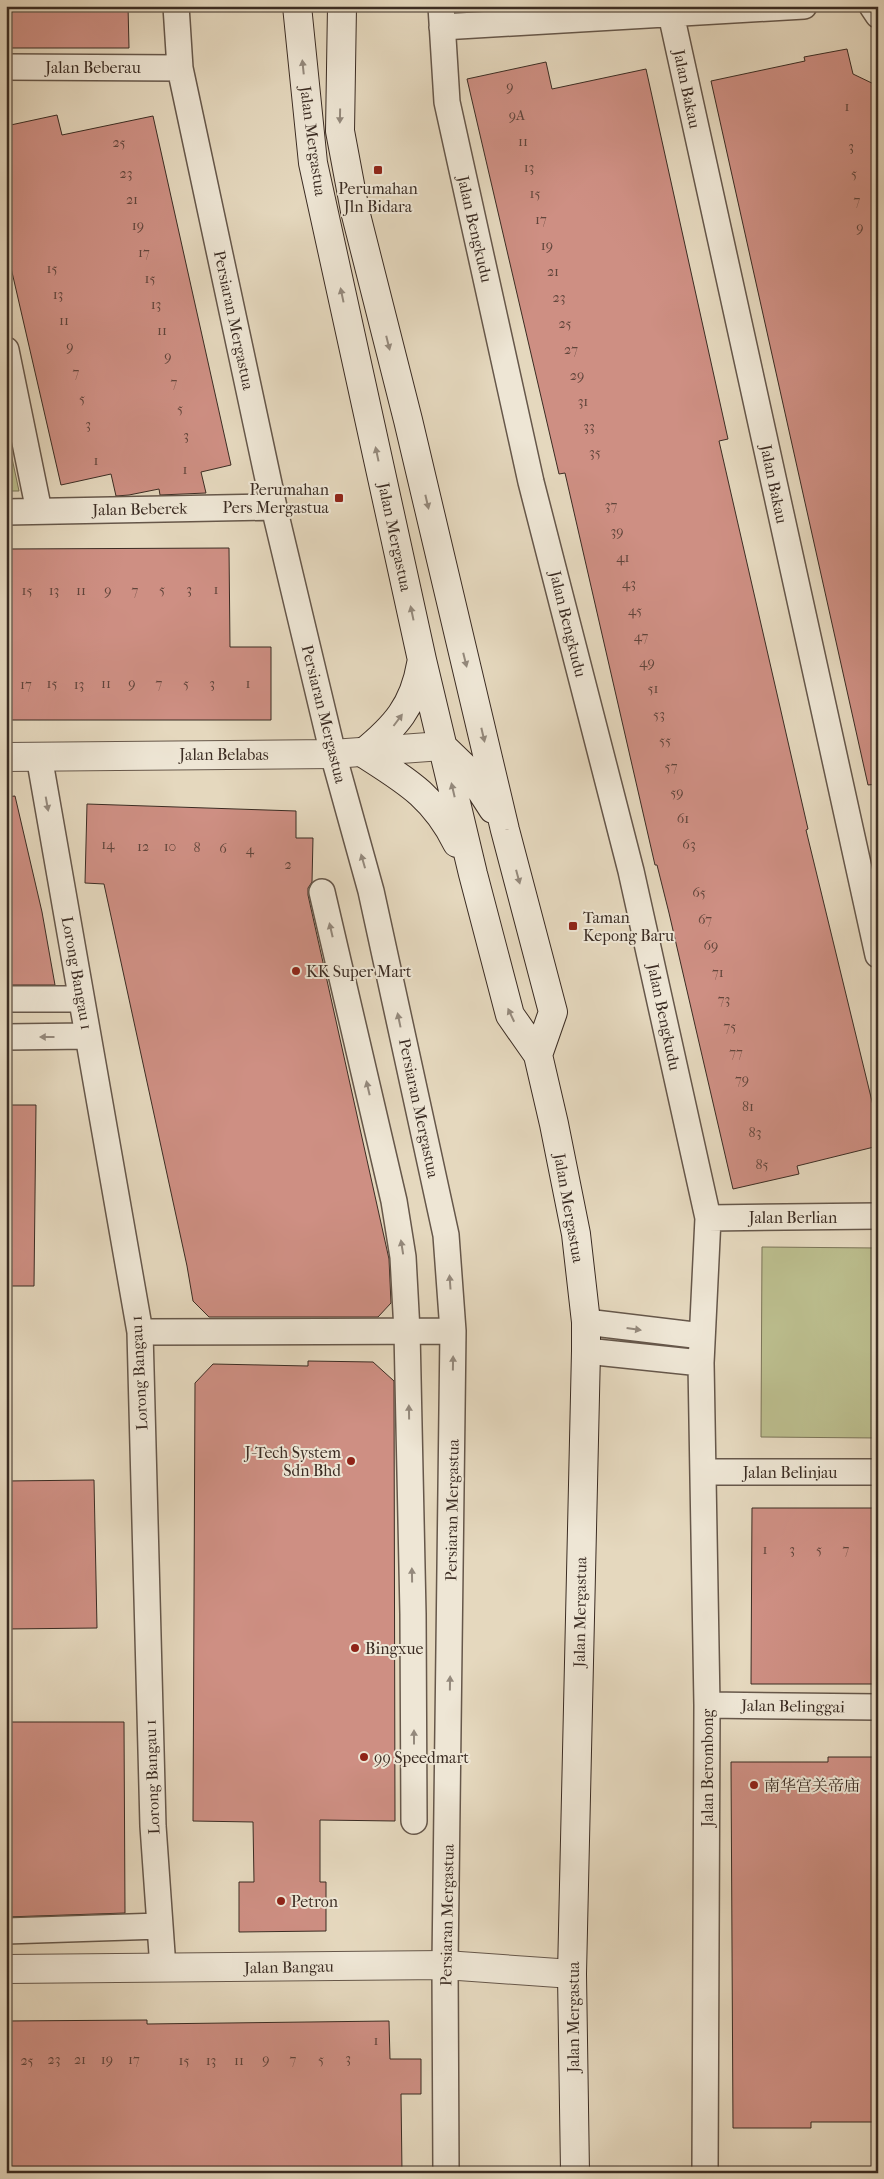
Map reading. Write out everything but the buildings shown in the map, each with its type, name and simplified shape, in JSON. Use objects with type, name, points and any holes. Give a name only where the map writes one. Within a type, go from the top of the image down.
[{"type":"main road","name":"Jalan Mergastua","points":[[296,6],[313,163],[422,660],[473,874],[510,1015],[538,1055],[576,1234],[586,1322],[586,1351],[572,1974],[575,2173]]},
{"type":"main road","name":"Jalan Mergastua","points":[[342,9],[340,130],[355,211],[408,420],[505,830],[553,1012],[538,1055]]},
{"type":"main road","points":[[422,660],[419,681],[412,699],[388,733],[363,753],[413,786],[431,801],[447,822],[473,874]]},
{"type":"main road","points":[[472,687],[464,712],[442,746],[470,772],[505,830]]},
{"type":"main road","name":"Jalan Belabas","points":[[6,757],[333,754],[442,746]]},
{"type":"main road","name":"Jalan Bangau","points":[[6,1969],[445,1965],[572,1974]]},
{"type":"street","name":"Persiaran Mergastua","points":[[176,6],[180,68],[274,507],[333,754],[371,891],[446,1235],[453,1331],[445,1965],[446,2173]]},
{"type":"street","points":[[442,17],[671,14],[804,6]]},
{"type":"street","points":[[872,6],[878,15]]},
{"type":"street","name":"Jalan Bakau","points":[[671,14],[878,955]]},
{"type":"street","name":"Jalan Bengkudu","points":[[442,17],[447,102],[527,462],[631,871],[708,1218]]},
{"type":"street","name":"Jalan Beberau","points":[[6,67],[180,68]]},
{"type":"street","points":[[6,350],[38,511]]},
{"type":"street","name":"Jalan Beberek","points":[[6,512],[274,507]]},
{"type":"street","name":"Lorong Bangau 1","points":[[39,756],[140,1332],[154,1826],[163,1968]]},
{"type":"street","points":[[322,892],[394,1201],[403,1257],[407,1331],[413,1614],[414,1821]]},
{"type":"street","points":[[6,999],[81,999]]},
{"type":"street","points":[[6,1037],[88,1036]]},
{"type":"street","name":"Jalan Berlian","points":[[708,1218],[878,1216]]},
{"type":"street","name":"Jalan Berombong","points":[[705,2173],[707,1705],[701,1363],[708,1218]]},
{"type":"street","points":[[586,1322],[702,1336]]},
{"type":"street","points":[[140,1332],[453,1331]]},
{"type":"street","points":[[586,1351],[701,1363]]},
{"type":"street","name":"Jalan Belinjau","points":[[703,1472],[878,1472]]},
{"type":"street","name":"Jalan Belinggai","points":[[707,1705],[878,1707]]},
{"type":"street","points":[[6,1931],[160,1926]]},
{"type":"green space","points":[[6,430],[19,491],[6,491]]},
{"type":"green space","points":[[762,1247],[878,1248],[878,1438],[761,1437]]},
{"type":"place","name":"Perumahan Jln Bidara","points":[[378,170]]},
{"type":"place","name":"Perumahan Pers Mergastua","points":[[339,498]]},
{"type":"place","name":"Taman Kepong Baru","points":[[573,926]]},
{"type":"place","name":"KK Super Mart","points":[[296,971]]},
{"type":"place","name":"J-Tech System Sdn Bhd","points":[[351,1461]]},
{"type":"place","name":"Bingxue","points":[[355,1648]]},
{"type":"place","name":"99 Speedmart","points":[[364,1757]]},
{"type":"place","name":"南华宫关帝庙","points":[[754,1785]]},
{"type":"place","name":"Petron","points":[[281,1901]]}]
